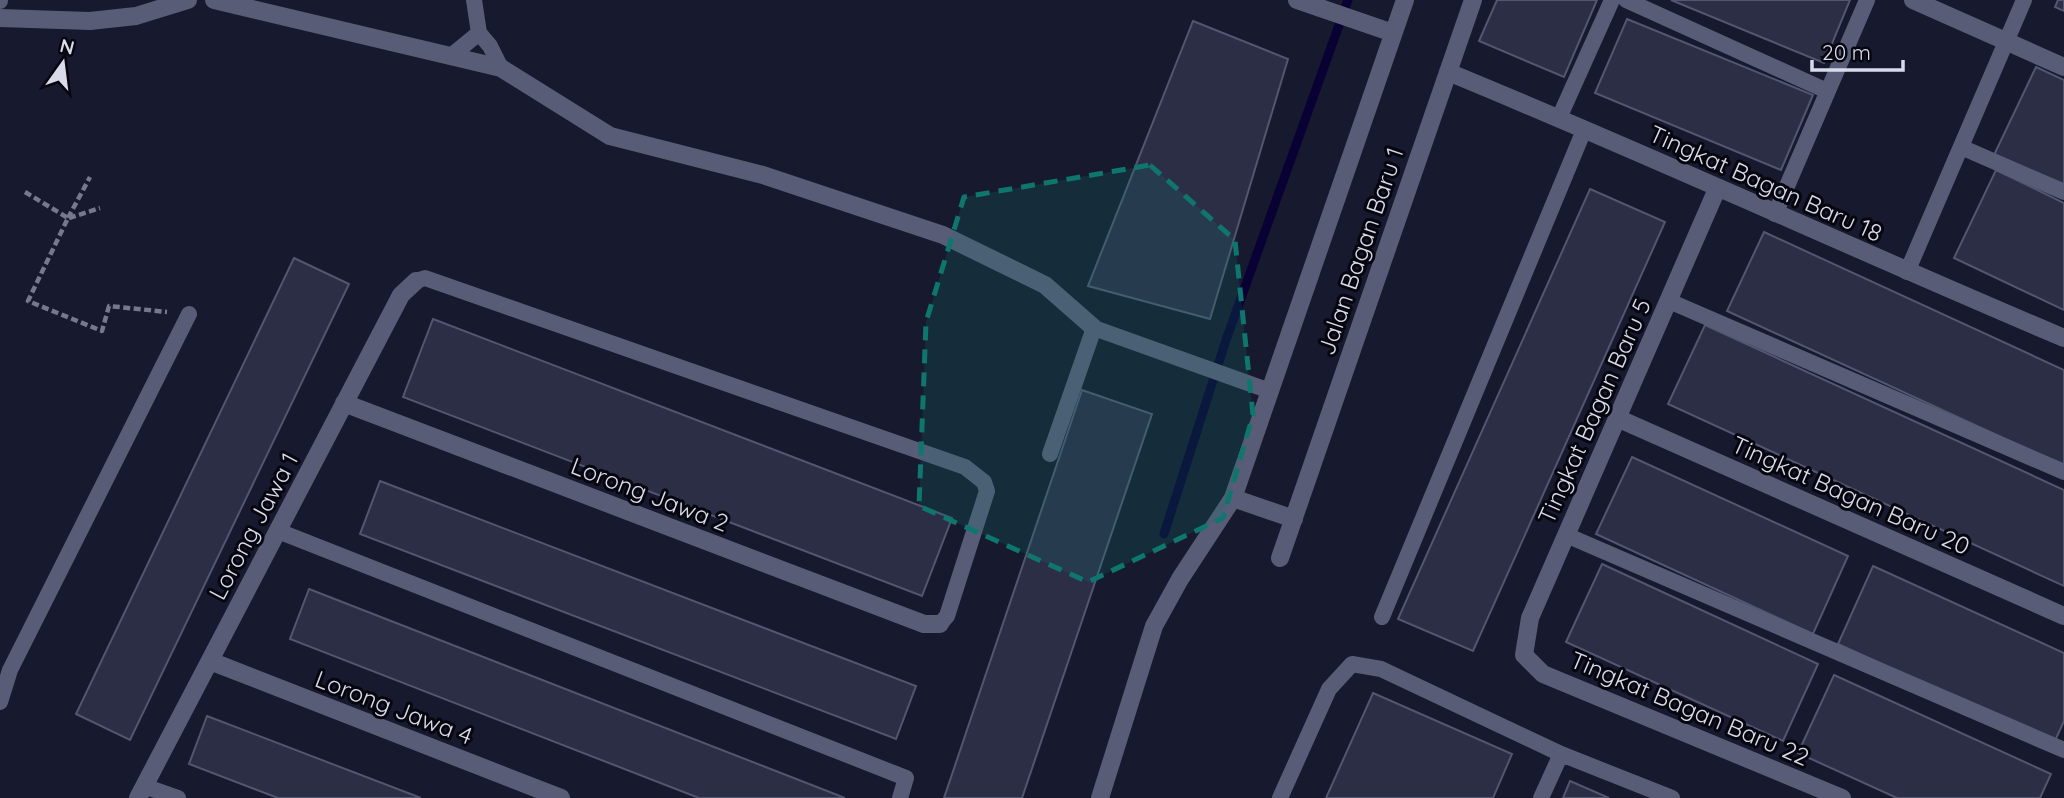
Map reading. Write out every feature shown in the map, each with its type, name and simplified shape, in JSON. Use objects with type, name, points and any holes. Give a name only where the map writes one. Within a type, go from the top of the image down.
[{"type":"street","points":[[0,18],[101,20],[136,16],[188,0]]},
{"type":"street","points":[[214,0],[501,68],[610,136],[763,175],[943,235],[1045,285],[1094,328]]},
{"type":"street","points":[[1297,0],[1394,33]]},
{"type":"street","name":"Jalan Bagan Baru 1","points":[[1100,798],[1154,626],[1180,579],[1233,498],[1405,0]]},
{"type":"street","name":"Jalan Bagan Baru 1","points":[[1280,558],[1473,0]]},
{"type":"street","points":[[1913,0],[2064,67]]},
{"type":"street","name":"Tingkat Bagan Baru 18","points":[[1448,72],[2064,338]]},
{"type":"street","name":"Tingkat Bagan Baru 5","points":[[1524,655],[1530,618],[1717,189]]},
{"type":"street","name":"Lorong Jawa 1","points":[[141,792],[401,295],[416,281]]},
{"type":"street","name":"Lorong Jawa 2","points":[[344,404],[924,624],[940,624]]},
{"type":"street","name":"Tingkat Bagan Baru 20","points":[[1617,418],[2064,616]]},
{"type":"street","points":[[1233,498],[1294,519]]},
{"type":"street","name":"Tingkat Bagan Baru 22","points":[[1524,655],[1543,674],[1842,798]]},
{"type":"street","name":"Lorong Jawa 4","points":[[210,661],[561,798]]},
{"type":"lane","points":[[474,0],[479,33],[490,46],[501,68]]},
{"type":"lane","points":[[1559,118],[1612,0]]},
{"type":"lane","points":[[1626,0],[1827,91]]},
{"type":"lane","points":[[1775,214],[1867,0]]},
{"type":"lane","points":[[1907,272],[2024,0]]},
{"type":"lane","points":[[450,56],[479,33]]},
{"type":"lane","points":[[1382,617],[1584,130]]},
{"type":"lane","points":[[1961,147],[2064,192]]},
{"type":"lane","points":[[416,281],[425,278],[965,467],[984,482],[987,491],[947,616],[940,624]]},
{"type":"lane","points":[[1669,300],[2064,472]]},
{"type":"lane","points":[[0,702],[10,670],[189,314]]},
{"type":"lane","points":[[1050,454],[1094,328],[1270,391]]},
{"type":"lane","points":[[278,531],[906,778],[900,798]]},
{"type":"lane","points":[[1566,536],[2064,750]]},
{"type":"lane","points":[[1280,798],[1329,689],[1352,664],[1381,669],[1561,754],[1672,798]]},
{"type":"lane","points":[[1541,798],[1561,754]]},
{"type":"lane","points":[[141,792],[177,798]]},
{"type":"path","points":[[90,177],[28,301],[102,331],[109,306],[189,314]]},
{"type":"path","points":[[26,192],[68,218],[100,208]]},
{"type":"highlighted area","points":[[1150,165],[1235,240],[1253,415],[1223,518],[1088,582],[919,506],[926,322],[964,197]]},
{"type":"building","points":[[1497,0],[1597,0],[1564,77],[1479,41]]},
{"type":"building","points":[[1671,0],[1850,0],[1824,63]]},
{"type":"building","points":[[2058,0],[2064,0],[2064,11],[2055,7]]},
{"type":"building","points":[[1627,19],[1813,95],[1781,170],[1595,93]]},
{"type":"building","points":[[1193,21],[1288,59],[1210,319],[1088,286]]},
{"type":"building","points":[[2036,67],[2064,80],[2064,184],[1994,155]]},
{"type":"building","points":[[1996,170],[2064,203],[2064,310],[1954,258]]},
{"type":"building","points":[[1590,189],[1665,222],[1473,651],[1398,619]]},
{"type":"building","points":[[1764,232],[2064,370],[2064,466],[1727,311]]},
{"type":"building","points":[[294,258],[349,284],[130,740],[76,714]]},
{"type":"building","points":[[433,319],[952,518],[922,596],[403,397]]},
{"type":"building","points":[[1705,325],[2064,490],[2064,586],[1668,404]]},
{"type":"building","points":[[1082,390],[1152,414],[1022,798],[944,798]]},
{"type":"building","points":[[1632,457],[1848,556],[1813,634],[1596,534]]},
{"type":"building","points":[[380,481],[916,686],[896,739],[360,534]]},
{"type":"building","points":[[1602,564],[1818,664],[1783,741],[1566,642]]},
{"type":"building","points":[[1873,566],[2064,653],[2064,721],[2054,743],[1838,644]]},
{"type":"building","points":[[309,589],[845,798],[699,798],[290,639]]},
{"type":"building","points":[[1834,675],[2051,774],[2040,798],[1897,798],[1798,753]]},
{"type":"building","points":[[1373,693],[1512,754],[1493,798],[1326,798]]},
{"type":"building","points":[[207,716],[421,798],[278,798],[189,764]]},
{"type":"building","points":[[1570,781],[1609,798],[1563,798]]},
{"type":"waterway","points":[[1164,534],[1226,340],[1348,0]]}]
